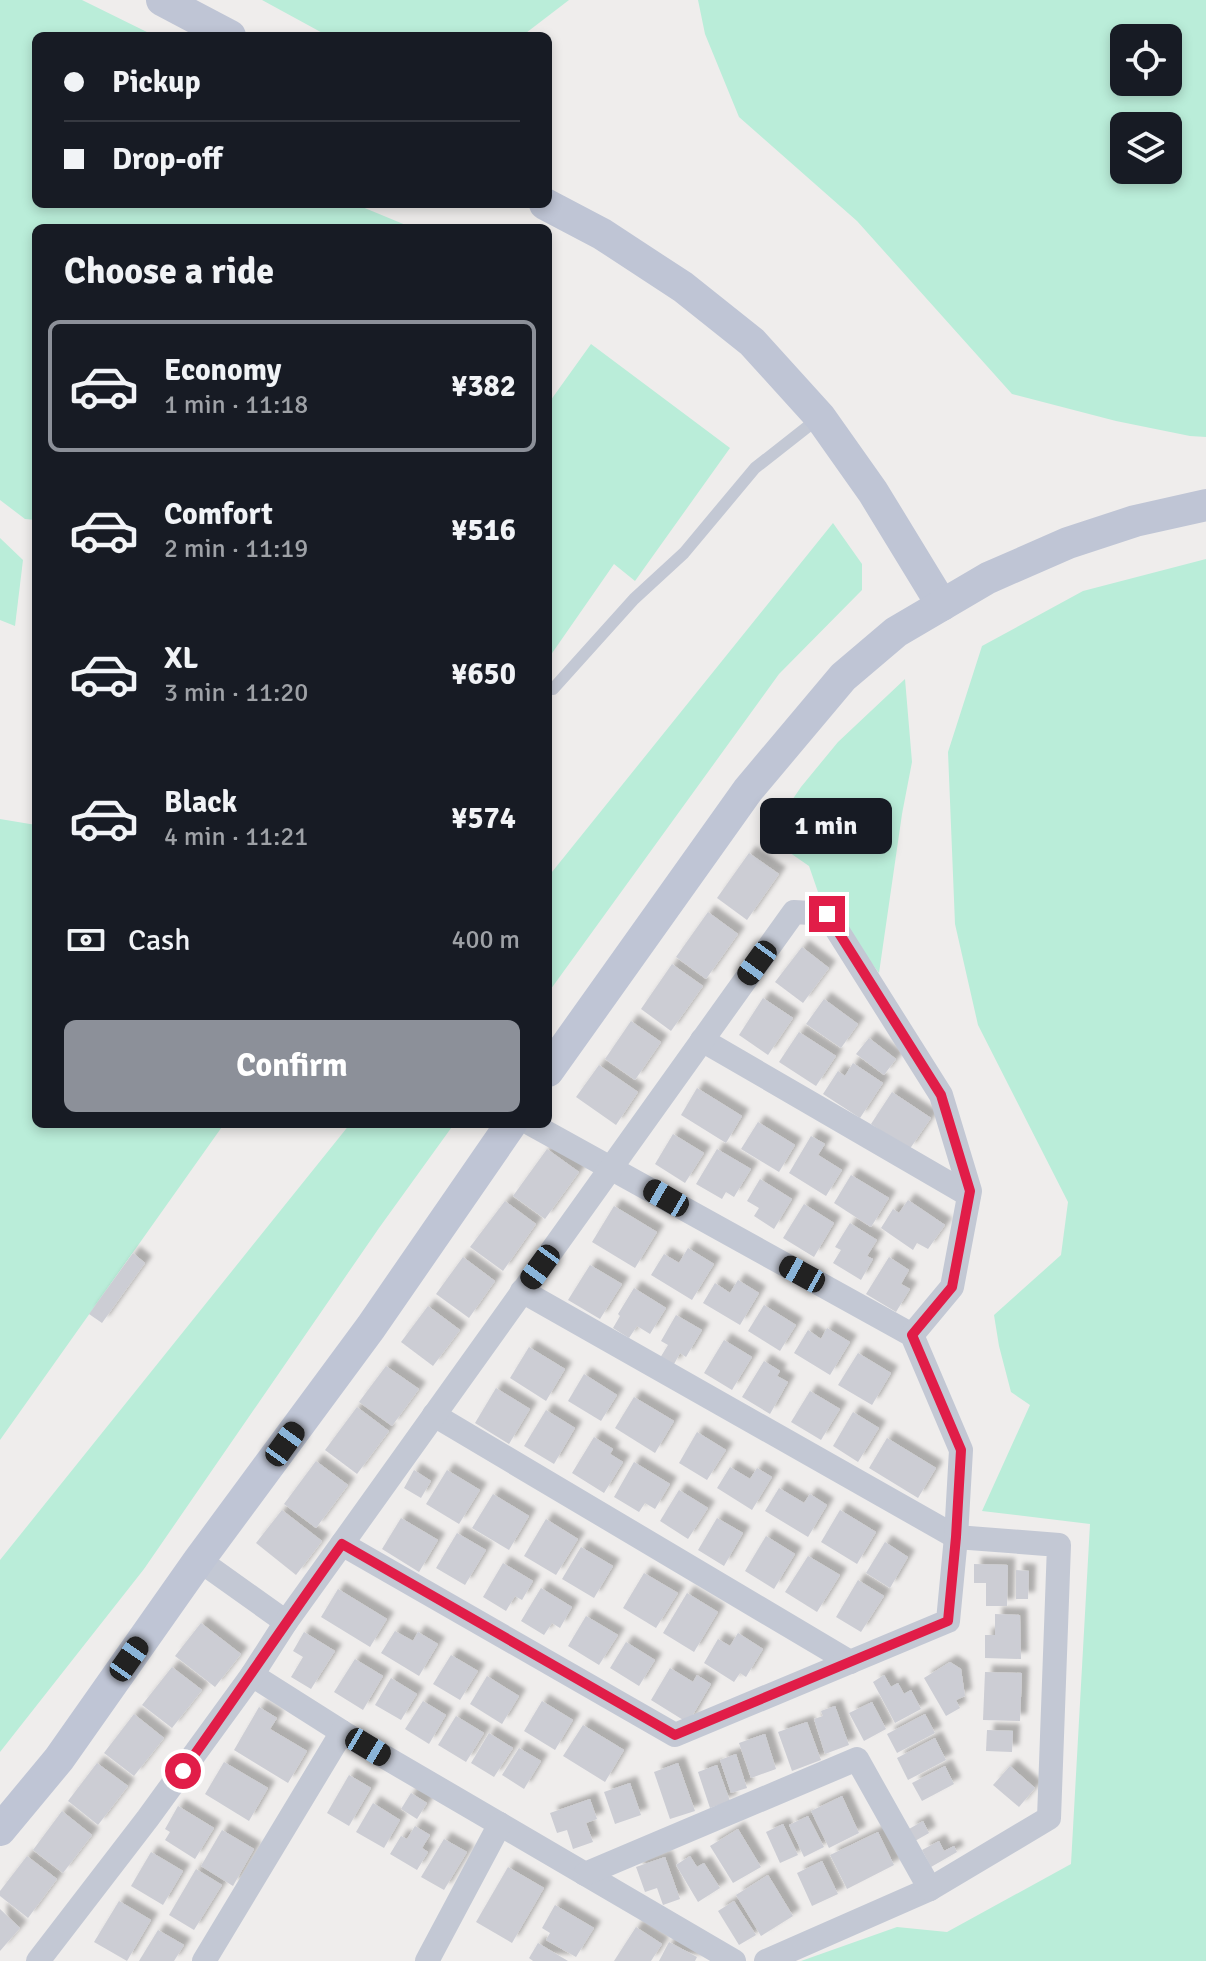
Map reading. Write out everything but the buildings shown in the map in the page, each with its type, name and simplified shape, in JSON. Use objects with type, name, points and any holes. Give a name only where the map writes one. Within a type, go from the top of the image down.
[{"type":"street","points":[[162,0],[222,32]]},
{"type":"street","points":[[552,208],[602,234],[683,287],[752,342],[820,417],[873,492],[942,605]]},
{"type":"street","points":[[552,1065],[748,790],[843,677],[896,632],[988,578],[1068,543],[1135,521],[1206,505]]},
{"type":"street","points":[[38,1961],[148,1818],[252,1675],[286,1622],[794,912],[827,914],[941,1095],[970,1191],[952,1287],[912,1335]]},
{"type":"street","points":[[702,1040],[969,1195]]},
{"type":"street","points":[[0,1830],[59,1759],[199,1560],[371,1327],[508,1128]]},
{"type":"street","points":[[342,1544],[675,1735],[948,1621],[961,1450],[912,1335],[538,1128]]},
{"type":"street","points":[[522,1291],[956,1537],[1059,1545],[1049,1818],[930,1889],[766,1961]]},
{"type":"street","points":[[434,1415],[850,1662]]},
{"type":"street","points":[[199,1560],[286,1622]]},
{"type":"street","points":[[252,1675],[342,1732],[734,1961]]},
{"type":"street","points":[[204,1961],[342,1732]]},
{"type":"street","points":[[585,1874],[857,1759],[930,1889]]},
{"type":"street","points":[[427,1961],[500,1824]]},
{"type":"lane","points":[[553,689],[634,599],[684,553],[755,468],[820,417]]},
{"type":"green space","points":[[0,0],[82,0],[147,32],[32,32],[32,208],[365,208],[403,224],[32,224],[32,520],[25,519],[0,500]]},
{"type":"green space","points":[[262,0],[569,0],[527,32],[321,32]]},
{"type":"green space","points":[[698,0],[1206,0],[1206,437],[1116,421],[1012,394],[857,221],[739,117],[705,34]]},
{"type":"green space","points":[[591,344],[730,448],[635,581],[614,564],[552,653],[552,398]]},
{"type":"green space","points":[[833,523],[862,564],[862,590],[779,674],[552,987],[552,872]]},
{"type":"green space","points":[[0,538],[23,560],[15,626],[0,620]]},
{"type":"green space","points":[[1206,559],[1206,1961],[801,1961],[897,1927],[947,1932],[1071,1864],[1090,1524],[982,1511],[1030,1405],[1011,1392],[994,1315],[1061,1255],[1068,1202],[978,1025],[955,924],[948,752],[982,646],[1083,591]]},
{"type":"green space","points":[[905,679],[912,762],[879,973],[818,892],[809,866],[767,837],[801,787],[838,742]]},
{"type":"green space","points":[[0,819],[32,824],[32,1128],[221,1128],[0,1440]]},
{"type":"green space","points":[[347,1128],[451,1128],[144,1569],[0,1752],[0,1560]]},
{"type":"route","points":[[183,1771],[342,1544],[675,1735],[948,1621],[961,1450],[912,1335],[952,1287],[970,1191],[941,1095],[827,914]]}]
